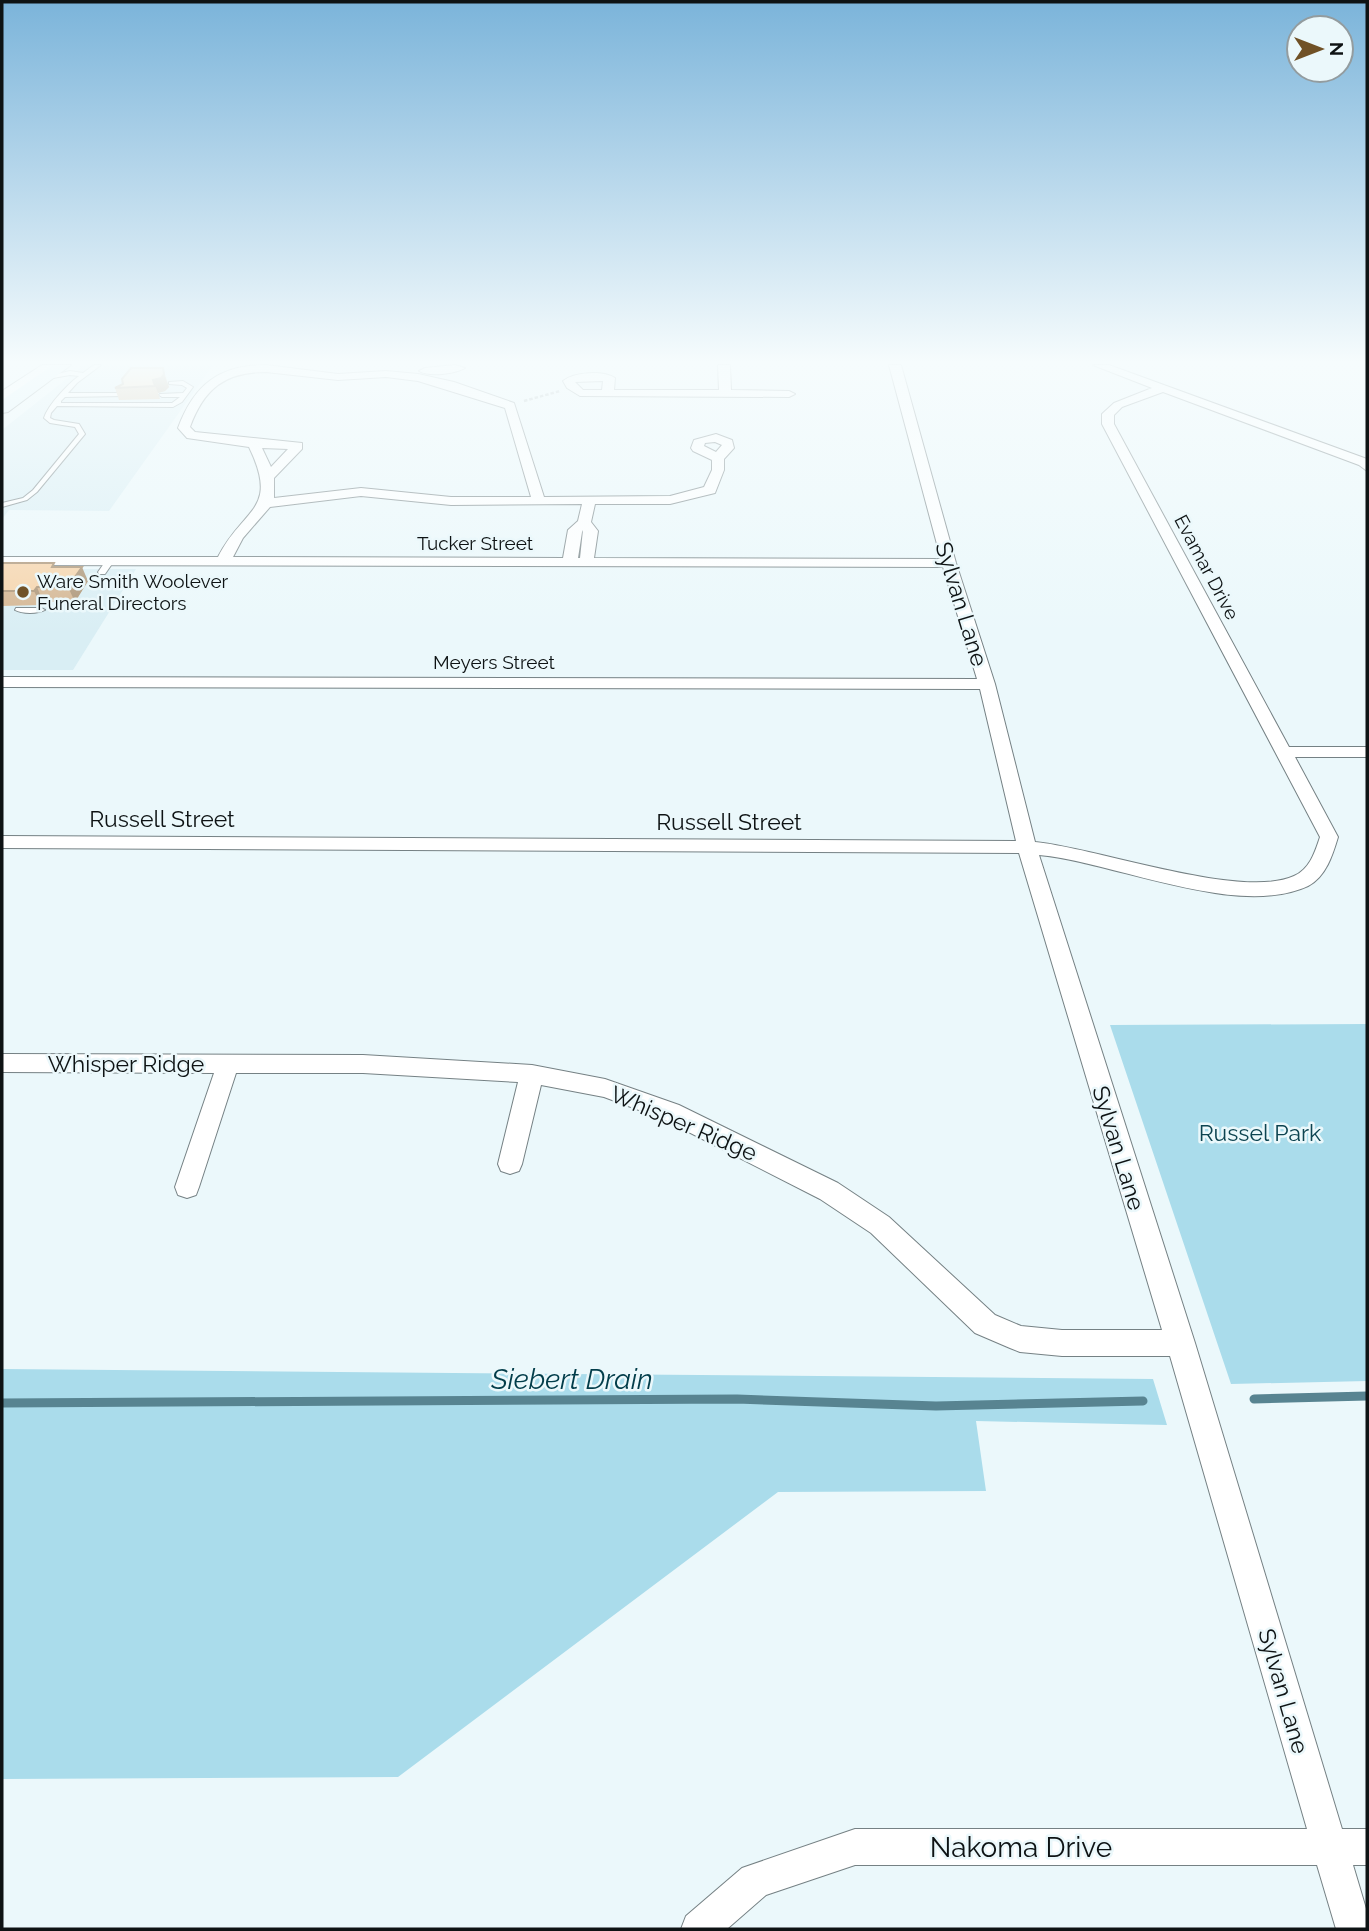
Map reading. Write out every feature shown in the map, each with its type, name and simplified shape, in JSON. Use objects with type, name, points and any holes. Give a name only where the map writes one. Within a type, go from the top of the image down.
[{"type":"street","points":[[223,562],[241,530],[254,521],[267,503],[270,475],[260,455]]},
{"type":"street","points":[[270,475],[289,455]]},
{"type":"street","points":[[525,455],[538,499]]},
{"type":"street","name":"Sylvan Lane","points":[[920,455],[949,563],[987,684],[1027,847],[1181,1343],[1353,1929]]},
{"type":"street","name":"Evamar Drive","points":[[1125,455],[1286,752]]},
{"type":"street","points":[[1342,455],[1366,464]]},
{"type":"street","points":[[267,503],[361,492],[451,501],[670,500],[710,490],[718,470],[718,458]]},
{"type":"street","points":[[570,562],[575,530],[584,523],[589,502]]},
{"type":"street","points":[[239,562],[257,530],[254,521]]},
{"type":"street","points":[[584,523],[592,531],[586,562]]},
{"type":"street","name":"Tucker Street","points":[[2,561],[106,567],[223,562],[949,563]]},
{"type":"street","name":"Meyers Street","points":[[2,682],[987,684]]},
{"type":"street","points":[[1286,752],[1367,752]]},
{"type":"street","name":"Russell Street","points":[[2,842],[1027,847],[1229,886],[1271,890],[1301,881],[1321,865],[1329,837],[1286,752]]},
{"type":"street","name":"Whisper Ridge","points":[[2,1063],[362,1064],[532,1074],[605,1088],[671,1112],[829,1191],[880,1224],[985,1324],[1020,1339],[1062,1343],[1181,1343]]},
{"type":"street","points":[[187,1187],[228,1064]]},
{"type":"street","points":[[510,1164],[532,1074]]},
{"type":"street","name":"Nakoma Drive","points":[[699,1929],[755,1881],[855,1847],[1367,1847]]},
{"type":"lane","points":[[2,505],[25,499],[65,455]]},
{"type":"lane","points":[[19,610],[41,610]]},
{"type":"shaded area","points":[[2,455],[149,455],[109,511],[9,510],[2,519]]},
{"type":"shaded area","points":[[2,569],[136,569],[73,670],[2,670]]},
{"type":"green space","name":"Russel Park","points":[[1367,1024],[1367,1381],[1231,1384],[1110,1025]]},
{"type":"green space","points":[[2,1369],[1153,1379],[1167,1425],[976,1421],[986,1491],[778,1492],[398,1777],[2,1779]]},
{"type":"building","points":[[2,563],[54,563],[52,567],[82,567],[68,587],[2,591]]},
{"type":"waterway","name":"Siebert Drain","points":[[1254,1399],[1367,1396]]},
{"type":"waterway","name":"Siebert Drain","points":[[2,1403],[737,1399],[936,1406],[1143,1401]]},
{"type":"place","name":"Ware Smith Woolever Funeral Directors","points":[[23,592]]}]
